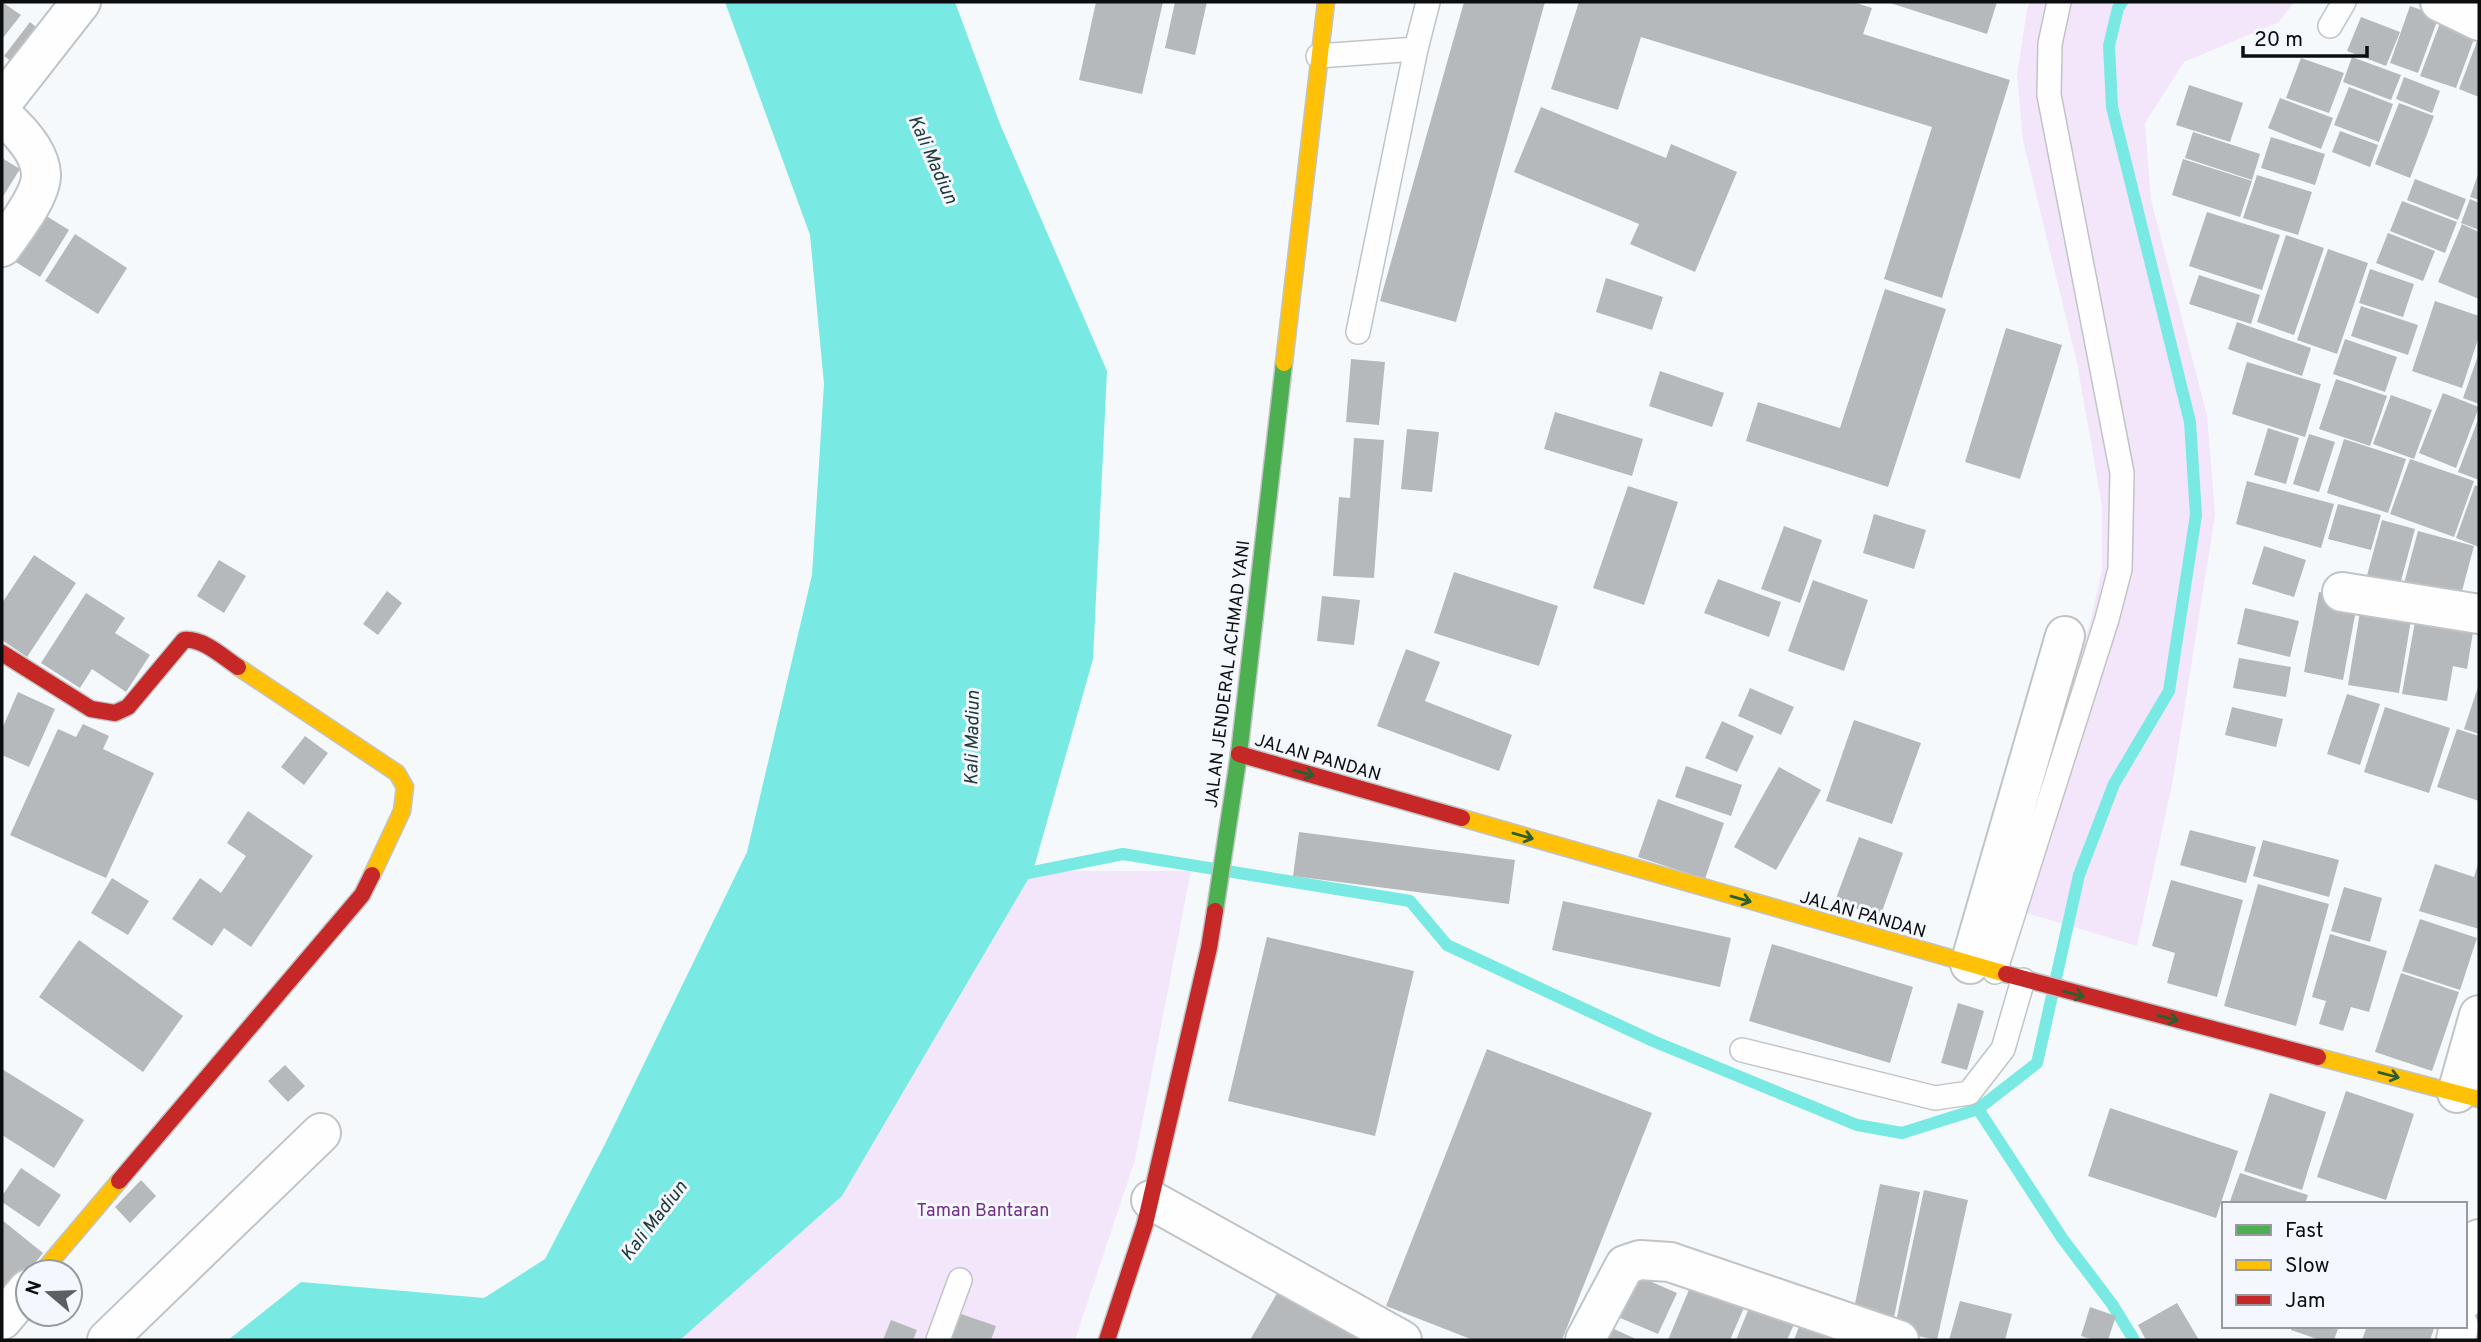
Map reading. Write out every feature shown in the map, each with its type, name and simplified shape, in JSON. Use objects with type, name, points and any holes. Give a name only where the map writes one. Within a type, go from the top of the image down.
[{"type":"main road","name":"JALAN JENDERAL ACHMAD YANI","points":[[1107,1340],[1145,1224],[1209,948],[1238,754],[1326,2]]},
{"type":"main road","points":[[2,653],[91,709],[115,713],[128,708],[184,640],[192,639],[202,643],[397,773],[405,785],[404,800],[395,829],[362,895],[54,1258]]},
{"type":"main road","name":"JALAN PANDAN","points":[[1238,754],[2023,980],[2468,1096]]},
{"type":"street","points":[[2,103],[81,2]]},
{"type":"street","points":[[2440,2],[2479,21]]},
{"type":"street","points":[[2,115],[15,126],[33,150],[41,174],[35,196],[2,247]]},
{"type":"street","points":[[2342,593],[2479,614]]},
{"type":"street","points":[[1983,968],[2065,636]]},
{"type":"street","points":[[2468,1096],[2479,1015]]},
{"type":"street","points":[[107,1340],[321,1133]]},
{"type":"street","points":[[1151,1200],[1402,1340]]},
{"type":"street","points":[[2467,1290],[2479,1239]]},
{"type":"street","points":[[1585,1340],[1625,1265],[1640,1260],[1670,1262],[1899,1340]]},
{"type":"street","points":[[2,1320],[14,1306]]},
{"type":"lane","points":[[1358,332],[1428,2]]},
{"type":"lane","points":[[1983,968],[2107,619],[2120,569],[2122,472],[2049,95],[2050,44],[2059,2]]},
{"type":"lane","points":[[2330,26],[2344,2]]},
{"type":"lane","points":[[1318,56],[1416,49]]},
{"type":"lane","points":[[1742,1050],[1935,1098],[1969,1093],[2003,1049],[2023,980]]},
{"type":"lane","points":[[938,1340],[960,1280]]},
{"type":"green space","points":[[2030,2],[2294,2],[2279,22],[2184,62],[2145,123],[2151,200],[2207,415],[2215,515],[2173,780],[2137,946],[1993,903],[2089,627],[2102,570],[2102,506],[2077,363],[2023,140],[2017,75]]},
{"type":"green space","name":"Taman Bantaran","points":[[1033,871],[1191,871],[1135,1160],[1075,1340],[680,1340],[842,1196]]},
{"type":"water","name":"Kali Madiun","points":[[725,2],[955,2],[1000,124],[1107,371],[1093,659],[1033,871],[842,1196],[680,1340],[228,1340],[301,1282],[484,1298],[545,1259],[605,1144],[747,852],[812,575],[824,384],[810,235]]},
{"type":"building","points":[[2,2],[21,15],[2,39]]},
{"type":"building","points":[[1096,2],[1163,2],[1142,94],[1079,80]]},
{"type":"building","points":[[1175,2],[1207,2],[1195,55],[1165,48]]},
{"type":"building","points":[[1464,2],[1545,2],[1456,322],[1380,301]]},
{"type":"building","points":[[1579,2],[1853,2],[1872,8],[1863,34],[2010,80],[1942,298],[1884,279],[1932,127],[1641,37],[1618,110],[1551,89]]},
{"type":"building","points":[[1887,2],[1997,2],[1987,34]]},
{"type":"building","points":[[2410,6],[2439,16],[2418,73],[2390,63]]},
{"type":"building","points":[[2443,15],[2478,28],[2456,88],[2420,76]]},
{"type":"building","points":[[2361,17],[2400,32],[2386,66],[2347,51]]},
{"type":"building","points":[[30,22],[47,36],[22,69],[4,56]]},
{"type":"building","points":[[2479,36],[2479,97],[2459,89]]},
{"type":"building","points":[[2352,57],[2401,75],[2391,100],[2343,82]]},
{"type":"building","points":[[2301,58],[2344,73],[2329,113],[2286,98]]},
{"type":"building","points":[[2404,77],[2440,91],[2432,113],[2396,99]]},
{"type":"building","points":[[2189,85],[2243,103],[2230,142],[2176,125]]},
{"type":"building","points":[[2349,87],[2393,104],[2379,142],[2334,125]]},
{"type":"building","points":[[2280,98],[2333,118],[2321,149],[2268,128]]},
{"type":"building","points":[[2399,103],[2434,116],[2410,178],[2375,164]]},
{"type":"building","points":[[1541,107],[1666,158],[1671,144],[1737,172],[1695,272],[1630,244],[1639,224],[1514,172]]},
{"type":"building","points":[[2340,131],[2378,145],[2370,167],[2332,152]]},
{"type":"building","points":[[2193,132],[2260,154],[2252,180],[2185,158]]},
{"type":"building","points":[[2271,137],[2325,154],[2315,185],[2261,168]]},
{"type":"building","points":[[2,158],[20,169],[2,198]]},
{"type":"building","points":[[2183,159],[2252,181],[2240,217],[2172,195]]},
{"type":"building","points":[[2479,172],[2479,200],[2470,197]]},
{"type":"building","points":[[2257,175],[2312,192],[2298,235],[2243,218]]},
{"type":"building","points":[[2415,179],[2466,199],[2458,220],[2407,200]]},
{"type":"building","points":[[2470,199],[2479,203],[2479,230],[2461,223]]},
{"type":"building","points":[[2402,201],[2457,222],[2445,253],[2390,231]]},
{"type":"building","points":[[35,209],[69,230],[40,277],[6,256]]},
{"type":"building","points":[[2207,212],[2280,235],[2262,290],[2189,266]]},
{"type":"building","points":[[2462,224],[2479,232],[2479,299],[2438,282]]},
{"type":"building","points":[[2388,233],[2435,251],[2423,281],[2376,263]]},
{"type":"building","points":[[75,234],[127,268],[98,314],[45,281]]},
{"type":"building","points":[[2286,235],[2324,248],[2294,335],[2257,322]]},
{"type":"building","points":[[2328,249],[2368,263],[2337,354],[2297,340]]},
{"type":"building","points":[[2370,269],[2414,284],[2403,317],[2359,303]]},
{"type":"building","points":[[2199,275],[2260,295],[2251,324],[2189,304]]},
{"type":"building","points":[[1606,278],[1663,297],[1652,330],[1596,312]]},
{"type":"building","points":[[1885,289],[1946,309],[1888,487],[1746,441],[1758,402],[1840,428]]},
{"type":"building","points":[[2435,301],[2479,316],[2479,336],[2462,388],[2412,371]]},
{"type":"building","points":[[2361,306],[2418,325],[2408,355],[2351,336]]},
{"type":"building","points":[[2237,322],[2311,348],[2302,376],[2228,349]]},
{"type":"building","points":[[2006,328],[2062,345],[2020,479],[1965,462]]},
{"type":"building","points":[[2345,339],[2397,357],[2385,392],[2333,374]]},
{"type":"building","points":[[2479,353],[2479,404],[2463,398]]},
{"type":"building","points":[[1351,359],[1385,362],[1379,425],[1346,422]]},
{"type":"building","points":[[2247,362],[2321,384],[2305,437],[2232,414]]},
{"type":"building","points":[[1660,371],[1724,393],[1712,427],[1649,406]]},
{"type":"building","points":[[2336,379],[2387,396],[2370,446],[2319,429]]},
{"type":"building","points":[[2443,393],[2479,407],[2456,468],[2419,453]]},
{"type":"building","points":[[2391,395],[2432,410],[2414,459],[2373,444]]},
{"type":"building","points":[[1555,412],[1643,439],[1632,476],[1544,449]]},
{"type":"building","points":[[2479,417],[2479,480],[2458,472]]},
{"type":"building","points":[[2268,428],[2299,438],[2286,484],[2254,475]]},
{"type":"building","points":[[1407,429],[1439,432],[1432,492],[1401,489]]},
{"type":"building","points":[[2309,434],[2335,442],[2319,492],[2293,484]]},
{"type":"building","points":[[1354,438],[1384,440],[1374,578],[1333,576],[1339,497],[1350,498]]},
{"type":"building","points":[[2344,439],[2406,459],[2388,513],[2327,493]]},
{"type":"building","points":[[2410,459],[2474,481],[2454,537],[2390,514]]},
{"type":"building","points":[[2247,481],[2334,504],[2321,548],[2236,524]]},
{"type":"building","points":[[2475,485],[2479,487],[2479,547],[2456,538]]},
{"type":"building","points":[[1628,486],[1678,502],[1644,605],[1593,588]]},
{"type":"building","points":[[2338,504],[2381,515],[2371,550],[2328,539]]},
{"type":"building","points":[[1874,514],[1926,530],[1914,569],[1863,553]]},
{"type":"building","points":[[2382,520],[2415,529],[2398,592],[2365,583]]},
{"type":"building","points":[[1784,526],[1822,540],[1800,603],[1761,589]]},
{"type":"building","points":[[2418,531],[2474,546],[2458,606],[2402,591]]},
{"type":"building","points":[[2264,546],[2306,560],[2294,597],[2252,584]]},
{"type":"building","points":[[34,555],[76,583],[27,657],[2,640],[2,603]]},
{"type":"building","points":[[219,560],[246,576],[224,613],[197,596]]},
{"type":"building","points":[[1454,572],[1558,606],[1539,666],[1434,633]]},
{"type":"building","points":[[1718,579],[1781,602],[1769,637],[1704,613]]},
{"type":"building","points":[[1813,580],[1868,600],[1844,671],[1788,651]]},
{"type":"building","points":[[387,591],[402,603],[378,635],[363,624]]},
{"type":"building","points":[[2319,592],[2358,599],[2343,680],[2304,672]]},
{"type":"building","points":[[86,593],[125,618],[115,633],[150,655],[126,692],[92,669],[80,688],[41,663]]},
{"type":"building","points":[[1322,596],[1360,600],[1354,645],[1317,641]]},
{"type":"building","points":[[2245,608],[2299,621],[2290,657],[2237,644]]},
{"type":"building","points":[[2360,612],[2411,620],[2399,693],[2348,685]]},
{"type":"building","points":[[2416,616],[2474,626],[2467,669],[2453,666],[2447,701],[2402,694]]},
{"type":"building","points":[[1406,649],[1440,662],[1425,701],[1512,735],[1499,771],[1377,726]]},
{"type":"building","points":[[2239,658],[2291,667],[2286,697],[2233,688]]},
{"type":"building","points":[[2479,684],[2479,734],[2464,729]]},
{"type":"building","points":[[1750,688],[1794,707],[1781,735],[1738,716]]},
{"type":"building","points":[[18,692],[55,709],[29,767],[2,755],[2,729]]},
{"type":"building","points":[[2347,694],[2380,704],[2360,765],[2327,754]]},
{"type":"building","points":[[2232,707],[2283,719],[2276,747],[2225,735]]},
{"type":"building","points":[[2385,707],[2450,728],[2429,793],[2364,772]]},
{"type":"building","points":[[1854,720],[1921,743],[1892,824],[1826,801]]},
{"type":"building","points":[[1722,721],[1754,736],[1737,772],[1705,758]]},
{"type":"building","points":[[83,724],[109,736],[103,749],[154,773],[106,878],[10,835],[58,729],[76,737]]},
{"type":"building","points":[[2457,729],[2479,736],[2479,801],[2437,787]]},
{"type":"building","points":[[305,736],[328,753],[304,785],[281,767]]},
{"type":"building","points":[[1686,766],[1742,785],[1731,816],[1675,797]]},
{"type":"building","points":[[1779,767],[1821,790],[1776,870],[1734,847]]},
{"type":"building","points":[[1658,799],[1724,823],[1705,879],[1638,857]]},
{"type":"building","points":[[248,811],[313,856],[251,947],[224,928],[212,946],[172,919],[200,878],[221,893],[246,856],[227,843]]},
{"type":"building","points":[[2190,830],[2256,847],[2246,883],[2180,865]]},
{"type":"building","points":[[1299,832],[1515,860],[1509,904],[1293,876]]},
{"type":"building","points":[[1859,837],[1903,853],[1880,917],[1835,901]]},
{"type":"building","points":[[2263,840],[2339,860],[2329,897],[2253,876]]},
{"type":"building","points":[[2479,861],[2479,929],[2419,911],[2435,864],[2474,877]]},
{"type":"building","points":[[112,878],[149,901],[128,935],[91,913]]},
{"type":"building","points":[[2171,880],[2243,900],[2217,997],[2167,983],[2175,953],[2152,946]]},
{"type":"building","points":[[2258,884],[2329,904],[2296,1026],[2224,1006]]},
{"type":"building","points":[[2344,887],[2382,898],[2370,942],[2331,931]]},
{"type":"building","points":[[1563,901],[1731,938],[1720,987],[1552,950]]},
{"type":"building","points":[[2420,919],[2477,938],[2460,990],[2402,971]]},
{"type":"building","points":[[2330,934],[2387,951],[2369,1012],[2351,1007],[2343,1031],[2319,1024],[2326,1001],[2312,997]]},
{"type":"building","points":[[1267,937],[1414,971],[1375,1136],[1228,1101]]},
{"type":"building","points":[[79,940],[183,1016],[143,1072],[39,997]]},
{"type":"building","points":[[1772,944],[1913,987],[1890,1063],[1749,1021]]},
{"type":"building","points":[[2401,973],[2459,992],[2432,1071],[2375,1052]]},
{"type":"building","points":[[1958,1003],[1984,1011],[1967,1070],[1941,1063]]},
{"type":"building","points":[[1487,1049],[1652,1113],[1562,1340],[1473,1340],[1386,1306]]},
{"type":"building","points":[[285,1065],[305,1086],[288,1102],[268,1081]]},
{"type":"building","points":[[2,1069],[84,1120],[54,1168],[2,1135]]},
{"type":"building","points":[[2346,1091],[2414,1114],[2386,1200],[2317,1177]]},
{"type":"building","points":[[2270,1093],[2326,1112],[2302,1190],[2244,1171]]},
{"type":"building","points":[[2110,1108],[2238,1151],[2216,1218],[2088,1176]]},
{"type":"building","points":[[21,1168],[61,1195],[39,1227],[2,1202],[2,1196]]},
{"type":"building","points":[[2240,1173],[2308,1195],[2306,1202],[2230,1202]]},
{"type":"building","points":[[141,1180],[156,1196],[130,1223],[115,1207]]},
{"type":"building","points":[[1880,1184],[1920,1192],[1893,1322],[1853,1313]]},
{"type":"building","points":[[1924,1190],[1968,1200],[1937,1340],[1894,1331]]},
{"type":"building","points":[[2,1220],[43,1253],[39,1258],[14,1258],[14,1290],[2,1305]]},
{"type":"building","points":[[1696,1273],[1749,1296],[1730,1340],[1668,1340]]},
{"type":"building","points":[[1636,1275],[1677,1293],[1658,1334],[1618,1317]]},
{"type":"building","points":[[1283,1283],[1383,1340],[1250,1340]]},
{"type":"building","points":[[1960,1301],[2012,1314],[2005,1340],[1949,1340]]},
{"type":"building","points":[[1751,1303],[1795,1322],[1787,1340],[1736,1340]]},
{"type":"building","points":[[2177,1303],[2199,1340],[2146,1340],[2138,1325]]},
{"type":"building","points":[[2090,1307],[2116,1316],[2108,1340],[2081,1336]]},
{"type":"building","points":[[961,1314],[996,1326],[991,1340],[951,1340]]},
{"type":"building","points":[[891,1320],[917,1330],[913,1340],[883,1340]]},
{"type":"building","points":[[1603,1324],[1638,1340],[1596,1340]]},
{"type":"building","points":[[1800,1324],[1830,1337],[1829,1340],[1794,1340]]},
{"type":"building","points":[[2338,1328],[2334,1340],[2320,1340],[2291,1330]]},
{"type":"building","points":[[2366,1328],[2434,1328],[2430,1340],[2362,1340]]},
{"type":"waterway","points":[[1018,875],[1123,854],[1410,901],[1447,945],[1653,1041],[1857,1125],[1902,1133],[1978,1109],[2037,1063],[2079,875],[2114,784],[2169,691],[2196,515],[2190,422],[2112,107],[2109,46],[2118,8],[2122,2]]},
{"type":"waterway","points":[[1978,1109],[2062,1238],[2112,1304],[2134,1340]]},
{"type":"traffic: fast","points":[[1215,911],[1239,754],[1284,363]]},
{"type":"traffic: slow","points":[[1284,363],[1326,2]]},
{"type":"traffic: slow","points":[[238,667],[397,773],[405,787],[402,811],[372,875]]},
{"type":"traffic: slow","points":[[1462,818],[2006,974]]},
{"type":"traffic: slow","points":[[2318,1057],[2479,1099]]},
{"type":"traffic: slow","points":[[54,1258],[119,1181]]},
{"type":"traffic: jam","points":[[2,653],[91,709],[115,713],[128,707],[184,640],[205,645],[238,667]]},
{"type":"traffic: jam","points":[[1239,754],[1462,818]]},
{"type":"traffic: jam","points":[[119,1181],[362,895],[372,875]]},
{"type":"traffic: jam","points":[[1107,1340],[1145,1224],[1209,948],[1215,911]]},
{"type":"traffic: jam","points":[[2006,974],[2318,1057]]}]
